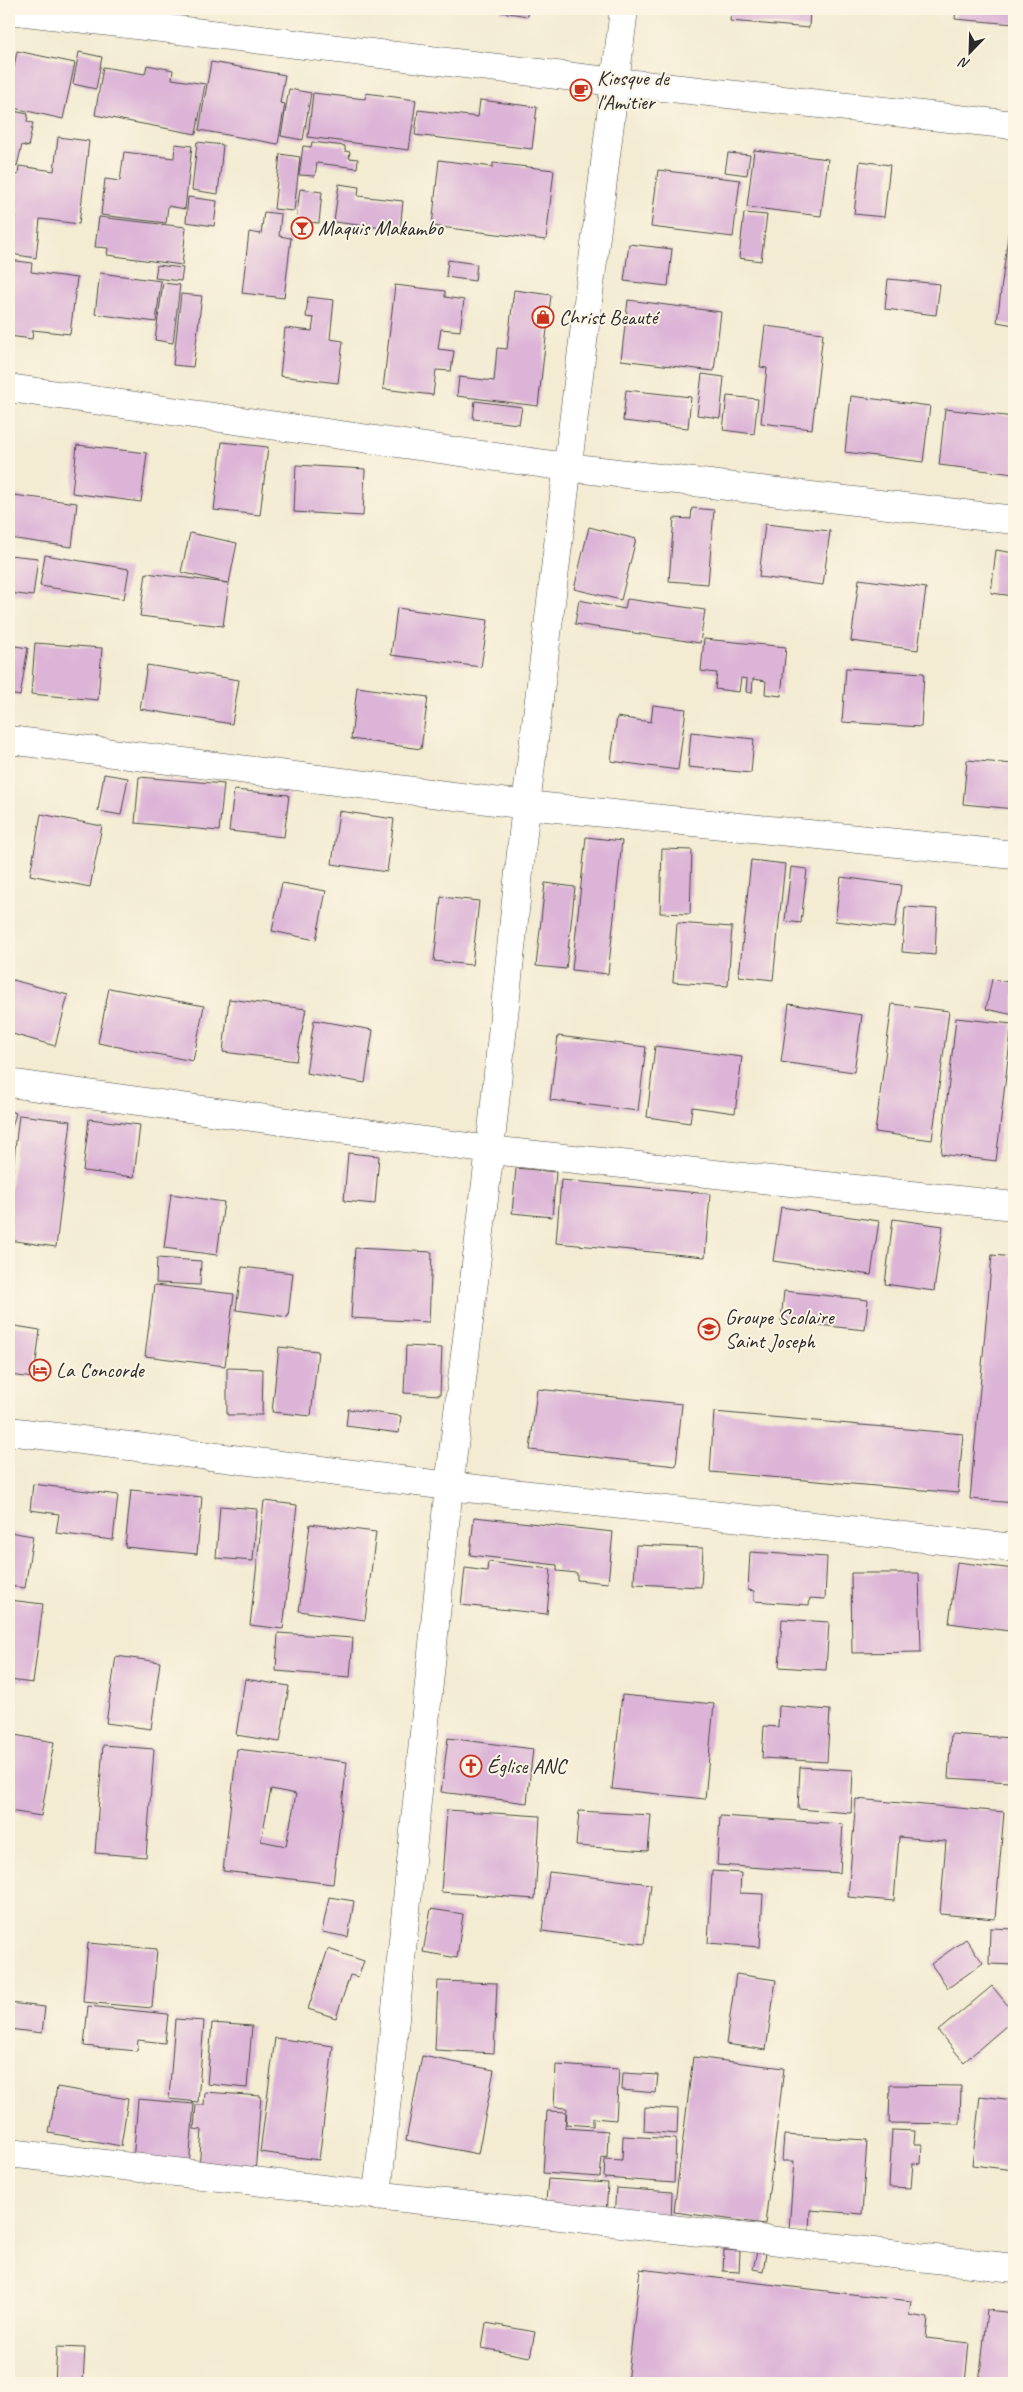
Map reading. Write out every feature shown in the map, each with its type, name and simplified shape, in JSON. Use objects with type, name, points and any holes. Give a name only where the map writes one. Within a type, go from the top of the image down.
[{"type":"street","points":[[377,2196],[449,1486],[490,1150],[526,805],[624,9]]},
{"type":"street","points":[[9,10],[616,82],[1014,125]]},
{"type":"street","points":[[9,388],[567,467],[1014,520]]},
{"type":"street","points":[[9,740],[526,805],[1014,856]]},
{"type":"street","points":[[9,1084],[490,1150],[1014,1206]]},
{"type":"street","points":[[9,1431],[449,1486],[1014,1548]]},
{"type":"street","points":[[9,2153],[1014,2268]]},
{"type":"building","points":[[501,9],[529,9],[528,16],[501,12]]},
{"type":"building","points":[[731,9],[810,9],[809,28],[730,21]]},
{"type":"building","points":[[956,9],[1014,9],[1014,24],[955,19]]},
{"type":"building","points":[[17,51],[75,63],[63,119],[9,107],[9,71],[13,72]]},
{"type":"building","points":[[79,52],[102,57],[96,89],[73,84]]},
{"type":"building","points":[[211,62],[285,75],[280,103],[285,104],[278,144],[199,130]]},
{"type":"building","points":[[147,65],[173,70],[172,79],[205,84],[196,134],[95,115],[103,67],[145,74]]},
{"type":"building","points":[[289,89],[311,93],[303,140],[281,136]]},
{"type":"building","points":[[313,93],[365,99],[366,93],[416,100],[409,150],[308,137]]},
{"type":"building","points":[[480,100],[537,107],[532,149],[415,135],[418,110],[478,117]]},
{"type":"building","points":[[9,110],[28,114],[27,122],[33,123],[28,147],[22,145],[17,166],[9,164]]},
{"type":"building","points":[[58,137],[89,141],[79,224],[40,219],[36,258],[11,254],[15,216],[9,215],[9,174],[18,175],[19,166],[54,171]]},
{"type":"building","points":[[197,142],[223,145],[218,194],[192,190]]},
{"type":"building","points":[[312,142],[345,146],[345,151],[350,152],[349,158],[358,159],[357,168],[317,163],[315,176],[299,175],[303,146],[311,147]]},
{"type":"building","points":[[175,144],[192,146],[185,209],[168,206],[166,223],[101,215],[105,179],[120,181],[124,152],[174,158]]},
{"type":"building","points":[[754,150],[828,159],[821,216],[747,207]]},
{"type":"building","points":[[728,153],[750,155],[747,175],[725,172]]},
{"type":"building","points":[[280,154],[300,157],[294,211],[274,209]]},
{"type":"building","points":[[439,160],[493,167],[493,163],[554,170],[546,240],[432,226]]},
{"type":"building","points":[[860,161],[890,165],[884,217],[854,214]]},
{"type":"building","points":[[658,170],[740,180],[733,237],[651,227]]},
{"type":"building","points":[[339,184],[359,187],[358,196],[403,201],[400,230],[334,222]]},
{"type":"building","points":[[300,189],[322,192],[319,223],[296,221]]},
{"type":"building","points":[[188,197],[217,201],[214,226],[186,222]]},
{"type":"building","points":[[264,212],[281,214],[279,236],[291,238],[284,298],[242,293],[249,232],[261,234]]},
{"type":"building","points":[[744,213],[767,215],[761,261],[739,258]]},
{"type":"building","points":[[99,217],[186,227],[182,265],[107,255],[108,248],[95,247]]},
{"type":"building","points":[[1009,228],[1014,229],[1014,325],[997,322]]},
{"type":"building","points":[[629,244],[672,249],[668,286],[624,281]]},
{"type":"building","points":[[9,260],[32,263],[31,272],[77,278],[70,334],[33,330],[32,339],[9,336]]},
{"type":"building","points":[[448,260],[477,264],[475,281],[446,277]]},
{"type":"building","points":[[157,265],[183,268],[181,281],[155,278]]},
{"type":"building","points":[[100,273],[161,281],[156,322],[95,314]]},
{"type":"building","points":[[888,279],[940,284],[936,315],[885,309]]},
{"type":"building","points":[[163,283],[180,285],[173,343],[155,340]]},
{"type":"building","points":[[395,285],[445,291],[445,297],[464,300],[460,331],[441,329],[438,349],[454,351],[451,371],[436,370],[433,395],[383,389]]},
{"type":"building","points":[[514,290],[551,295],[538,406],[457,396],[459,377],[494,381],[497,348],[507,349]]},
{"type":"building","points":[[181,294],[202,296],[193,367],[173,365]]},
{"type":"building","points":[[308,297],[334,300],[330,339],[343,341],[338,383],[280,376],[285,328],[312,331],[314,318],[306,317]]},
{"type":"building","points":[[628,300],[721,312],[714,371],[621,360]]},
{"type":"building","points":[[765,326],[823,333],[812,429],[761,423],[767,368],[760,367]]},
{"type":"building","points":[[702,374],[724,377],[720,418],[697,415]]},
{"type":"building","points":[[626,390],[691,397],[688,428],[623,421]]},
{"type":"building","points":[[727,396],[758,399],[754,434],[723,430]]},
{"type":"building","points":[[851,396],[930,406],[923,462],[845,452]]},
{"type":"building","points":[[475,401],[522,407],[519,424],[473,419]]},
{"type":"building","points":[[945,409],[1014,417],[1014,474],[939,465]]},
{"type":"building","points":[[222,442],[268,447],[260,515],[214,510]]},
{"type":"building","points":[[77,445],[147,453],[141,502],[72,493]]},
{"type":"building","points":[[296,465],[365,469],[363,516],[294,512]]},
{"type":"building","points":[[13,495],[77,503],[72,547],[9,538]]},
{"type":"building","points":[[692,508],[714,510],[708,584],[669,581],[674,518],[691,519]]},
{"type":"building","points":[[765,524],[830,531],[823,585],[759,577]]},
{"type":"building","points":[[589,527],[636,539],[621,600],[574,589]]},
{"type":"building","points":[[190,533],[237,543],[223,626],[140,616],[146,573],[227,583],[181,572]]},
{"type":"building","points":[[996,550],[1014,553],[1014,596],[991,593]]},
{"type":"building","points":[[9,555],[38,558],[33,596],[9,593]]},
{"type":"building","points":[[45,555],[129,569],[124,599],[40,586]]},
{"type":"building","points":[[859,579],[926,588],[918,650],[851,641]]},
{"type":"building","points":[[627,599],[705,610],[700,643],[575,624],[579,600],[625,609]]},
{"type":"building","points":[[397,608],[488,620],[481,667],[391,655]]},
{"type":"building","points":[[704,639],[786,647],[781,696],[765,694],[766,681],[753,679],[752,693],[746,692],[747,679],[741,678],[739,692],[715,689],[717,673],[701,671]]},
{"type":"building","points":[[35,643],[102,648],[98,700],[31,694]]},
{"type":"building","points":[[9,645],[28,648],[20,696],[9,694]]},
{"type":"building","points":[[147,665],[239,680],[232,724],[140,709]]},
{"type":"building","points":[[846,668],[924,673],[921,727],[842,722]]},
{"type":"building","points":[[357,687],[428,697],[421,749],[351,739]]},
{"type":"building","points":[[653,705],[686,709],[678,770],[611,761],[617,717],[651,722]]},
{"type":"building","points":[[691,732],[754,739],[751,773],[688,767]]},
{"type":"building","points":[[967,760],[1014,764],[1014,809],[963,804]]},
{"type":"building","points":[[104,774],[128,778],[121,815],[98,811]]},
{"type":"building","points":[[139,777],[224,784],[219,831],[135,823]]},
{"type":"building","points":[[234,790],[289,795],[284,837],[229,831]]},
{"type":"building","points":[[339,811],[394,819],[387,872],[332,864]]},
{"type":"building","points":[[41,814],[102,826],[90,887],[30,875]]},
{"type":"building","points":[[586,837],[622,841],[608,974],[572,970]]},
{"type":"building","points":[[662,849],[692,850],[690,914],[660,913]]},
{"type":"building","points":[[751,860],[785,864],[773,980],[739,976]]},
{"type":"building","points":[[791,867],[807,869],[801,923],[785,921]]},
{"type":"building","points":[[841,877],[901,885],[895,928],[835,921]]},
{"type":"building","points":[[282,883],[326,891],[316,940],[272,931]]},
{"type":"building","points":[[545,883],[575,887],[566,969],[536,966]]},
{"type":"building","points":[[441,897],[479,901],[472,965],[434,961]]},
{"type":"building","points":[[905,907],[937,909],[935,955],[902,952]]},
{"type":"building","points":[[677,923],[732,927],[728,986],[673,982]]},
{"type":"building","points":[[9,979],[68,995],[55,1046],[9,1033]]},
{"type":"building","points":[[992,979],[1014,983],[1014,1015],[986,1009]]},
{"type":"building","points":[[109,988],[204,1006],[193,1061],[98,1043]]},
{"type":"building","points":[[229,999],[306,1009],[296,1061],[223,1052]]},
{"type":"building","points":[[789,1004],[862,1015],[854,1072],[781,1062]]},
{"type":"building","points":[[892,1004],[949,1011],[932,1140],[875,1132]]},
{"type":"building","points":[[956,1018],[1012,1024],[996,1161],[941,1154]]},
{"type":"building","points":[[314,1020],[373,1030],[365,1083],[306,1073]]},
{"type":"building","points":[[558,1036],[646,1047],[638,1111],[550,1100]]},
{"type":"building","points":[[655,1046],[742,1057],[735,1113],[692,1107],[690,1123],[647,1117]]},
{"type":"building","points":[[9,1111],[16,1113],[9,1138]]},
{"type":"building","points":[[19,1115],[71,1121],[56,1247],[9,1240],[9,1202]]},
{"type":"building","points":[[89,1119],[140,1125],[134,1177],[83,1171]]},
{"type":"building","points":[[348,1153],[379,1156],[375,1204],[344,1201]]},
{"type":"building","points":[[516,1168],[556,1172],[552,1217],[512,1213]]},
{"type":"building","points":[[561,1180],[710,1194],[705,1257],[556,1243]]},
{"type":"building","points":[[171,1194],[224,1202],[217,1255],[164,1248]]},
{"type":"building","points":[[781,1207],[879,1221],[871,1275],[773,1261]]},
{"type":"building","points":[[893,1219],[943,1226],[934,1291],[885,1284]]},
{"type":"building","points":[[355,1248],[432,1252],[429,1322],[351,1318]]},
{"type":"building","points":[[992,1255],[1014,1257],[1014,1503],[970,1499]]},
{"type":"building","points":[[157,1258],[201,1261],[200,1285],[156,1283]]},
{"type":"building","points":[[242,1267],[293,1273],[288,1317],[236,1310]]},
{"type":"building","points":[[154,1285],[234,1294],[225,1366],[145,1356]]},
{"type":"building","points":[[784,1291],[868,1300],[865,1330],[781,1321]]},
{"type":"building","points":[[9,1325],[40,1330],[34,1378],[9,1375]]},
{"type":"building","points":[[406,1346],[442,1348],[440,1395],[404,1393]]},
{"type":"building","points":[[279,1347],[318,1351],[311,1416],[272,1412]]},
{"type":"building","points":[[227,1368],[263,1369],[262,1415],[227,1415]]},
{"type":"building","points":[[537,1389],[682,1404],[676,1466],[530,1450]]},
{"type":"building","points":[[348,1409],[401,1416],[399,1433],[346,1426]]},
{"type":"building","points":[[714,1412],[963,1434],[958,1493],[710,1472]]},
{"type":"building","points":[[33,1484],[118,1495],[113,1540],[56,1533],[59,1514],[30,1510]]},
{"type":"building","points":[[131,1490],[202,1497],[197,1554],[125,1547]]},
{"type":"building","points":[[264,1501],[297,1505],[283,1629],[250,1625]]},
{"type":"building","points":[[220,1506],[257,1509],[253,1561],[216,1558]]},
{"type":"building","points":[[474,1517],[613,1532],[608,1583],[577,1580],[577,1573],[557,1571],[557,1565],[470,1555]]},
{"type":"building","points":[[310,1524],[376,1532],[365,1620],[299,1611]]},
{"type":"building","points":[[9,1532],[33,1536],[25,1588],[9,1586]]},
{"type":"building","points":[[636,1545],[703,1548],[701,1587],[634,1584]]},
{"type":"building","points":[[750,1552],[827,1557],[825,1599],[810,1598],[809,1605],[754,1601],[754,1591],[748,1590]]},
{"type":"building","points":[[488,1562],[551,1569],[547,1614],[461,1605],[465,1568],[487,1571]]},
{"type":"building","points":[[957,1562],[1014,1569],[1009,1631],[949,1623]]},
{"type":"building","points":[[851,1573],[919,1573],[921,1652],[852,1653]]},
{"type":"building","points":[[9,1600],[43,1604],[33,1683],[9,1680]]},
{"type":"building","points":[[782,1619],[829,1622],[826,1670],[779,1667]]},
{"type":"building","points":[[278,1633],[353,1638],[350,1677],[276,1671]]},
{"type":"building","points":[[116,1656],[160,1662],[151,1729],[106,1723]]},
{"type":"building","points":[[245,1679],[289,1686],[280,1742],[236,1735]]},
{"type":"building","points":[[622,1695],[714,1704],[705,1799],[612,1789]]},
{"type":"building","points":[[779,1706],[830,1710],[827,1762],[762,1758],[764,1726],[778,1727]]},
{"type":"building","points":[[9,1734],[54,1742],[41,1816],[9,1811]]},
{"type":"building","points":[[951,1734],[1012,1738],[1010,1782],[948,1778]]},
{"type":"building","points":[[448,1738],[533,1749],[527,1803],[441,1792]]},
{"type":"building","points":[[103,1745],[154,1749],[146,1857],[95,1853]]},
{"type":"building","points":[[237,1749],[347,1762],[333,1884],[223,1871]],"holes":[[[271,1789],[296,1794],[286,1846],[261,1841]]]},
{"type":"building","points":[[800,1767],[853,1770],[851,1813],[798,1809]]},
{"type":"building","points":[[856,1799],[1004,1812],[995,1919],[940,1914],[946,1841],[899,1837],[894,1901],[848,1897]]},
{"type":"building","points":[[447,1810],[540,1816],[535,1899],[441,1892]]},
{"type":"building","points":[[579,1811],[651,1815],[648,1851],[576,1846]]},
{"type":"building","points":[[720,1816],[843,1824],[840,1873],[717,1865]]},
{"type":"building","points":[[712,1871],[741,1873],[740,1893],[763,1894],[760,1947],[708,1943]]},
{"type":"building","points":[[549,1872],[651,1884],[644,1944],[542,1931]]},
{"type":"building","points":[[329,1897],[354,1901],[348,1937],[322,1932]]},
{"type":"building","points":[[431,1909],[463,1914],[457,1958],[423,1952]]},
{"type":"building","points":[[990,1928],[1014,1929],[1014,1965],[989,1964]]},
{"type":"building","points":[[966,1939],[983,1963],[948,1988],[931,1964]]},
{"type":"building","points":[[88,1943],[157,1949],[152,2008],[83,2002]]},
{"type":"building","points":[[328,1949],[364,1961],[358,1977],[350,1975],[336,2018],[308,2009]]},
{"type":"building","points":[[736,1974],[776,1980],[766,2050],[726,2044]]},
{"type":"building","points":[[438,1981],[497,1983],[494,2053],[435,2050]]},
{"type":"building","points":[[992,1986],[1014,2013],[1014,2019],[964,2062],[938,2031]]},
{"type":"building","points":[[9,2003],[45,2007],[42,2033],[9,2029]]},
{"type":"building","points":[[88,2006],[168,2014],[165,2043],[138,2040],[137,2051],[84,2046]]},
{"type":"building","points":[[175,2019],[204,2021],[198,2102],[169,2099]]},
{"type":"building","points":[[212,2023],[252,2026],[247,2088],[207,2084]]},
{"type":"building","points":[[275,2038],[333,2046],[319,2160],[260,2152]]},
{"type":"building","points":[[422,2056],[494,2070],[478,2154],[406,2140]]},
{"type":"building","points":[[693,2057],[784,2068],[765,2224],[674,2212]]},
{"type":"building","points":[[556,2065],[619,2069],[616,2120],[593,2118],[593,2126],[566,2124],[567,2108],[554,2107]]},
{"type":"building","points":[[623,2073],[658,2075],[656,2093],[622,2090]]},
{"type":"building","points":[[890,2085],[961,2086],[960,2124],[889,2123]]},
{"type":"building","points":[[57,2087],[128,2099],[121,2146],[49,2133]]},
{"type":"building","points":[[205,2092],[261,2096],[255,2174],[199,2169],[202,2130],[194,2129],[196,2105],[204,2105]]},
{"type":"building","points":[[980,2096],[1014,2100],[1014,2170],[972,2165]]},
{"type":"building","points":[[138,2099],[194,2104],[189,2167],[133,2162]]},
{"type":"building","points":[[645,2107],[678,2109],[677,2134],[644,2131]]},
{"type":"building","points":[[547,2111],[566,2112],[565,2128],[608,2131],[607,2158],[602,2157],[600,2177],[543,2173]]},
{"type":"building","points":[[892,2130],[915,2131],[914,2144],[922,2144],[921,2164],[913,2163],[911,2188],[889,2187]]},
{"type":"building","points":[[784,2135],[867,2140],[862,2214],[810,2210],[809,2231],[789,2230],[794,2161],[782,2161]]},
{"type":"building","points":[[623,2136],[676,2139],[674,2183],[604,2178],[605,2159],[622,2160]]},
{"type":"building","points":[[548,2179],[608,2183],[606,2216],[545,2212]]},
{"type":"building","points":[[616,2188],[672,2192],[671,2223],[614,2219]]},
{"type":"building","points":[[724,2250],[740,2251],[739,2272],[723,2271]]},
{"type":"building","points":[[757,2252],[766,2253],[763,2271],[753,2269]]},
{"type":"building","points":[[640,2269],[911,2301],[909,2315],[928,2318],[926,2338],[969,2343],[965,2383],[627,2383]]},
{"type":"building","points":[[987,2310],[1014,2313],[1014,2383],[979,2383]]},
{"type":"building","points":[[486,2323],[535,2332],[530,2357],[482,2348]]},
{"type":"building","points":[[57,2347],[85,2348],[83,2383],[55,2383]]},
{"type":"place","name":"Kiosque de l'Amitier","points":[[581,90]]},
{"type":"place","name":"Maquis Makambo","points":[[302,228]]},
{"type":"place","name":"Christ Beauté","points":[[543,317]]},
{"type":"place","name":"Groupe Scolaire Saint Joseph","points":[[709,1329]]},
{"type":"place","name":"La Concorde","points":[[40,1370]]},
{"type":"place","name":"Église ANC","points":[[471,1766]]}]
